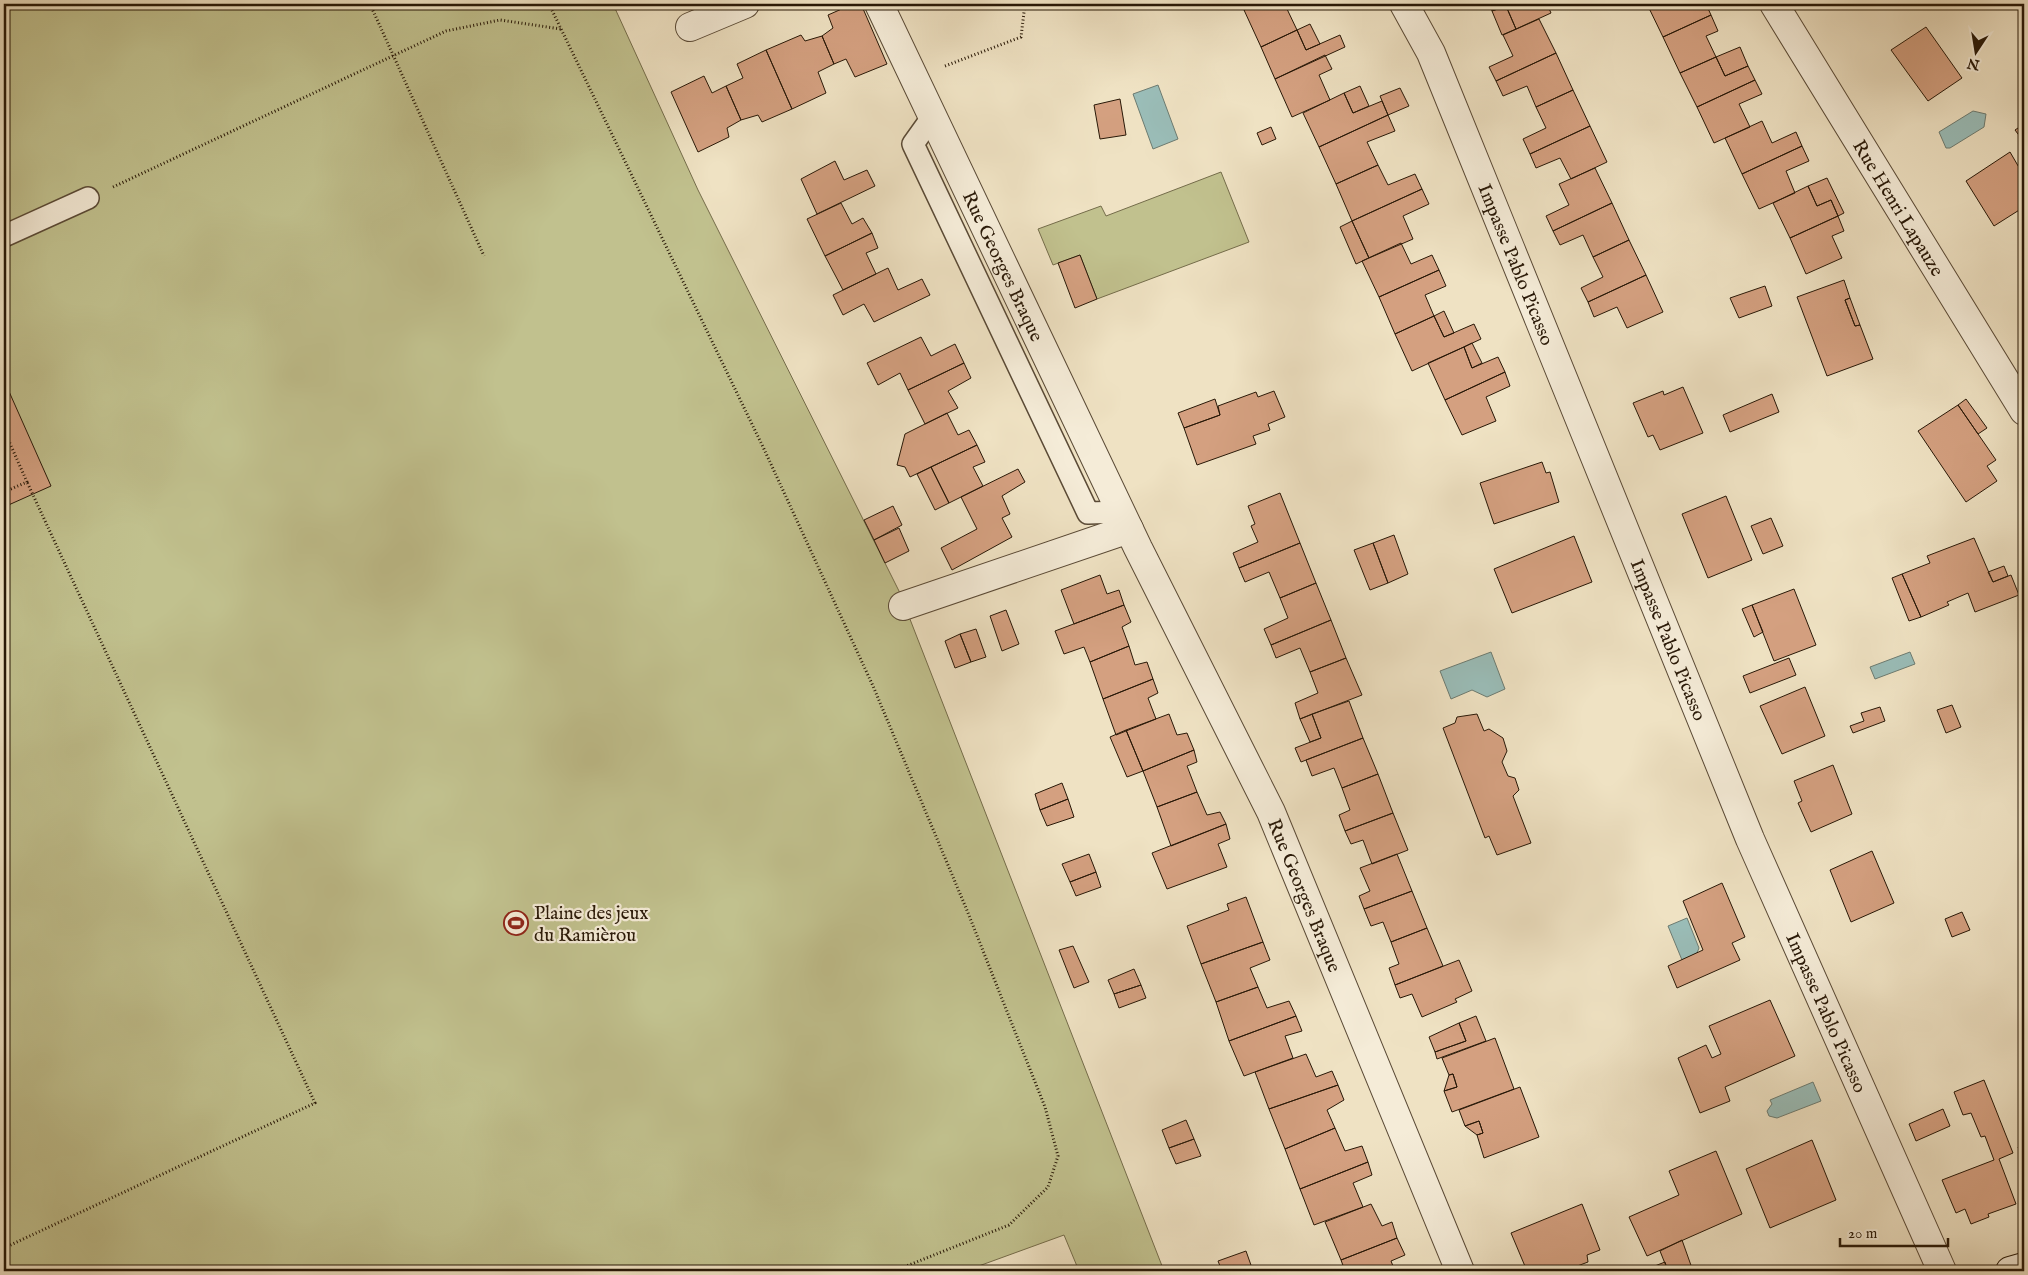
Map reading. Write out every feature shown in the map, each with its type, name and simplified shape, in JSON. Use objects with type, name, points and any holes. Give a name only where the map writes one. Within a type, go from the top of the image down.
[{"type":"street","points":[[690,27],[745,4]]},
{"type":"street","name":"Rue Georges Braque","points":[[879,4],[1125,520],[1272,812],[1460,1271]]},
{"type":"street","name":"Impasse Pablo Picasso","points":[[1404,4],[1431,53],[1750,839],[1942,1271]]},
{"type":"street","name":"Rue Henri Lapauze","points":[[1774,4],[2024,411]]},
{"type":"street","points":[[903,606],[1125,520]]},
{"type":"street","points":[[2010,1271],[2024,1267]]},
{"type":"lane","points":[[4,236],[88,198]]},
{"type":"path","points":[[370,4],[484,256]]},
{"type":"path","points":[[549,4],[760,440],[873,686],[966,908],[1045,1107],[1058,1156],[1048,1187],[1009,1225],[894,1271]]},
{"type":"path","points":[[914,78],[1021,37],[1025,4]]},
{"type":"path","points":[[88,198],[446,31],[500,20],[561,30]]},
{"type":"path","points":[[4,430],[315,1104],[4,1248]]},
{"type":"path","points":[[4,492],[27,482]]},
{"type":"green space","name":"Plaine des jeux du Ramièrou","points":[[4,4],[613,4],[698,190],[899,591],[1164,1271],[1079,1271],[1064,1235],[965,1271],[4,1271]]},
{"type":"green space","points":[[1221,172],[1249,242],[1097,299],[1080,255],[1053,265],[1038,229],[1101,206],[1106,216]]},
{"type":"water","points":[[1158,85],[1178,139],[1153,149],[1133,94]]},
{"type":"water","points":[[1973,111],[1986,114],[1984,127],[1950,148],[1946,148],[1939,132]]},
{"type":"water","points":[[1491,652],[1505,689],[1487,697],[1472,690],[1451,699],[1440,671]]},
{"type":"water","points":[[1910,652],[1915,664],[1875,679],[1870,667]]},
{"type":"water","points":[[1687,918],[1699,948],[1697,953],[1682,960],[1668,926]]},
{"type":"water","points":[[1813,1082],[1821,1101],[1777,1118],[1769,1116],[1767,1111],[1772,1104],[1770,1100]]},
{"type":"building","points":[[853,4],[861,4],[887,64],[855,77],[846,59],[834,64],[822,36],[833,28],[828,15]]},
{"type":"building","points":[[1241,4],[1258,4],[1244,10]]},
{"type":"building","points":[[1258,4],[1298,4],[1287,9],[1297,30],[1261,47],[1244,10]]},
{"type":"building","points":[[1489,4],[1547,4],[1551,13],[1516,29],[1506,6],[1492,11]]},
{"type":"building","points":[[1647,4],[1689,4],[1691,7],[1706,4],[1711,15],[1663,37]]},
{"type":"building","points":[[1506,6],[1516,29],[1502,35],[1492,11]]},
{"type":"building","points":[[1711,15],[1718,31],[1706,36],[1716,57],[1680,73],[1663,37]]},
{"type":"building","points":[[1539,19],[1556,53],[1496,81],[1489,67],[1513,56],[1503,35]]},
{"type":"building","points":[[1310,24],[1320,44],[1306,50],[1297,30]]},
{"type":"building","points":[[1926,27],[1962,78],[1928,101],[1891,50]]},
{"type":"building","points":[[1297,30],[1306,50],[1340,35],[1345,47],[1275,79],[1261,47]]},
{"type":"building","points":[[801,35],[805,41],[822,36],[834,64],[818,72],[826,93],[792,109],[766,50]]},
{"type":"building","points":[[1740,47],[1748,66],[1725,76],[1716,57]]},
{"type":"building","points":[[766,50],[792,109],[762,122],[758,115],[741,120],[726,86],[743,78],[737,64]]},
{"type":"building","points":[[1556,53],[1573,90],[1536,107],[1527,86],[1503,96],[1496,81]]},
{"type":"building","points":[[1325,55],[1332,69],[1319,75],[1330,100],[1292,117],[1275,79]]},
{"type":"building","points":[[1716,57],[1725,76],[1748,66],[1755,80],[1697,107],[1680,73]]},
{"type":"building","points":[[704,76],[712,93],[726,86],[741,120],[727,128],[729,137],[698,152],[671,92]]},
{"type":"building","points":[[1755,80],[1762,94],[1739,104],[1750,127],[1714,143],[1697,107]]},
{"type":"building","points":[[1360,86],[1369,106],[1353,113],[1344,93]]},
{"type":"building","points":[[1400,88],[1409,106],[1388,115],[1380,96]]},
{"type":"building","points":[[1573,90],[1590,126],[1530,154],[1523,139],[1546,128],[1536,107]]},
{"type":"building","points":[[1344,93],[1353,113],[1382,101],[1388,115],[1319,147],[1303,113]]},
{"type":"building","points":[[1120,99],[1126,135],[1100,139],[1094,105]]},
{"type":"building","points":[[1388,115],[1395,131],[1367,142],[1378,165],[1336,184],[1319,147]]},
{"type":"building","points":[[1762,121],[1772,143],[1796,132],[1802,146],[1742,174],[1725,138]]},
{"type":"building","points":[[2024,124],[2024,142],[2015,130]]},
{"type":"building","points":[[1590,126],[1607,162],[1571,179],[1560,158],[1536,168],[1530,154]]},
{"type":"building","points":[[1271,127],[1276,139],[1262,145],[1257,133]]},
{"type":"building","points":[[1802,146],[1809,161],[1786,171],[1795,193],[1759,209],[1742,174]]},
{"type":"building","points":[[2010,152],[2024,176],[2024,207],[1994,226],[1966,181]]},
{"type":"building","points":[[835,161],[844,180],[867,170],[875,186],[817,214],[801,179]]},
{"type":"building","points":[[1378,165],[1388,185],[1415,174],[1422,189],[1352,221],[1336,184]]},
{"type":"building","points":[[1595,168],[1612,203],[1553,231],[1546,216],[1569,205],[1559,184]]},
{"type":"building","points":[[1827,178],[1844,213],[1838,216],[1831,200],[1817,206],[1808,186]]},
{"type":"building","points":[[1808,186],[1817,206],[1831,200],[1838,216],[1790,238],[1773,203]]},
{"type":"building","points":[[1422,189],[1429,204],[1403,216],[1413,239],[1369,258],[1352,221]]},
{"type":"building","points":[[841,203],[852,224],[863,218],[872,233],[825,256],[807,219]]},
{"type":"building","points":[[1612,203],[1629,240],[1593,257],[1583,235],[1560,245],[1553,231]]},
{"type":"building","points":[[1838,216],[1844,231],[1832,236],[1842,258],[1806,274],[1790,238]]},
{"type":"building","points":[[1352,221],[1369,258],[1356,264],[1340,227]]},
{"type":"building","points":[[872,233],[878,248],[866,253],[876,274],[843,290],[825,256]]},
{"type":"building","points":[[1629,240],[1646,275],[1588,302],[1581,288],[1603,277],[1593,257]]},
{"type":"building","points":[[1401,243],[1411,264],[1432,255],[1439,270],[1379,297],[1362,261]]},
{"type":"building","points":[[1080,255],[1097,299],[1075,308],[1058,263]]},
{"type":"building","points":[[888,268],[898,290],[922,279],[930,295],[874,322],[864,304],[843,315],[833,295]]},
{"type":"building","points":[[1439,270],[1446,286],[1425,295],[1434,316],[1395,334],[1379,297]]},
{"type":"building","points":[[1646,275],[1663,312],[1627,328],[1617,307],[1594,317],[1588,302]]},
{"type":"building","points":[[1844,280],[1850,298],[1845,300],[1855,326],[1860,325],[1873,359],[1827,376],[1797,297]]},
{"type":"building","points":[[1765,286],[1772,306],[1739,318],[1730,298]]},
{"type":"building","points":[[1850,298],[1860,325],[1855,326],[1845,300]]},
{"type":"building","points":[[1444,311],[1454,333],[1444,337],[1434,316]]},
{"type":"building","points":[[1434,316],[1444,337],[1474,324],[1481,339],[1412,371],[1395,334]]},
{"type":"building","points":[[921,337],[931,356],[955,344],[964,363],[908,390],[900,373],[878,385],[867,363]]},
{"type":"building","points":[[1472,343],[1482,363],[1472,368],[1464,347]]},
{"type":"building","points":[[1464,347],[1472,368],[1498,357],[1505,372],[1445,400],[1428,363]]},
{"type":"building","points":[[964,363],[971,378],[948,391],[958,408],[925,424],[908,390]]},
{"type":"building","points":[[1505,372],[1510,386],[1486,397],[1496,421],[1462,435],[1445,400]]},
{"type":"building","points":[[7,387],[51,486],[4,507],[4,389]]},
{"type":"building","points":[[1683,387],[1703,433],[1660,450],[1653,435],[1648,437],[1633,403],[1663,391],[1664,395]]},
{"type":"building","points":[[1274,391],[1285,417],[1268,424],[1270,430],[1253,436],[1256,444],[1197,465],[1184,428],[1220,415],[1218,406],[1256,392],[1258,397]]},
{"type":"building","points":[[1772,394],[1779,412],[1730,432],[1723,415]]},
{"type":"building","points":[[1215,399],[1220,415],[1184,428],[1178,413]]},
{"type":"building","points":[[1966,399],[1987,428],[1978,434],[1958,405]]},
{"type":"building","points":[[1958,405],[1996,460],[1987,466],[1997,481],[1966,502],[1918,431]]},
{"type":"building","points":[[947,413],[958,435],[969,430],[977,445],[910,477],[905,467],[897,465],[905,434]]},
{"type":"building","points":[[977,445],[985,462],[973,467],[983,486],[949,503],[931,467]]},
{"type":"building","points":[[1542,462],[1546,473],[1550,472],[1559,502],[1494,524],[1480,483]]},
{"type":"building","points":[[931,467],[949,503],[935,510],[917,474]]},
{"type":"building","points":[[1018,469],[1025,482],[1002,496],[1010,514],[1002,518],[1012,537],[952,570],[941,548],[977,529],[961,497]]},
{"type":"building","points":[[1280,493],[1300,543],[1239,568],[1233,553],[1258,542],[1251,526],[1255,524],[1248,506]]},
{"type":"building","points":[[1726,496],[1752,560],[1708,578],[1682,514]]},
{"type":"building","points":[[893,506],[902,525],[874,540],[864,520]]},
{"type":"building","points":[[1771,518],[1783,546],[1763,554],[1751,526]]},
{"type":"building","points":[[899,528],[909,551],[885,563],[874,540]]},
{"type":"building","points":[[1394,535],[1408,574],[1388,583],[1373,543]]},
{"type":"building","points":[[1574,536],[1592,582],[1512,613],[1494,569]]},
{"type":"building","points":[[1974,538],[1993,582],[2011,575],[2019,595],[1975,612],[1968,593],[1947,602],[1949,605],[1921,617],[1902,574],[1930,563],[1927,556]]},
{"type":"building","points":[[1300,543],[1316,583],[1280,598],[1269,572],[1245,582],[1239,568]]},
{"type":"building","points":[[1373,543],[1388,583],[1370,590],[1354,550]]},
{"type":"building","points":[[2004,566],[2008,576],[1993,582],[1988,572]]},
{"type":"building","points":[[1902,574],[1921,617],[1909,621],[1892,578]]},
{"type":"building","points":[[1100,575],[1107,594],[1119,590],[1124,605],[1074,624],[1061,590]]},
{"type":"building","points":[[1316,583],[1331,620],[1271,645],[1264,629],[1288,618],[1280,598]]},
{"type":"building","points":[[1794,589],[1816,645],[1774,661],[1752,605]]},
{"type":"building","points":[[1124,605],[1131,622],[1122,627],[1129,646],[1090,662],[1084,647],[1064,654],[1055,631]]},
{"type":"building","points":[[1752,605],[1763,632],[1754,637],[1742,609]]},
{"type":"building","points":[[1006,610],[1019,644],[1002,651],[990,616]]},
{"type":"building","points":[[1331,620],[1346,658],[1310,672],[1300,648],[1276,658],[1271,645]]},
{"type":"building","points":[[976,629],[986,657],[971,662],[960,634]]},
{"type":"building","points":[[960,634],[971,662],[955,668],[945,641]]},
{"type":"building","points":[[1129,646],[1135,665],[1147,662],[1153,679],[1103,699],[1090,662]]},
{"type":"building","points":[[1346,658],[1362,695],[1300,719],[1295,703],[1318,693],[1310,672]]},
{"type":"building","points":[[1789,658],[1796,675],[1750,693],[1743,676]]},
{"type":"building","points":[[1153,679],[1158,693],[1148,698],[1156,719],[1116,735],[1103,699]]},
{"type":"building","points":[[1805,687],[1825,736],[1782,754],[1760,706]]},
{"type":"building","points":[[1349,701],[1363,738],[1301,762],[1295,748],[1321,738],[1312,714]]},
{"type":"building","points":[[1952,705],[1961,727],[1946,733],[1937,710]]},
{"type":"building","points":[[1880,707],[1885,721],[1853,733],[1850,726],[1864,721],[1861,713]]},
{"type":"building","points":[[1169,714],[1177,735],[1187,733],[1194,750],[1143,771],[1126,730]]},
{"type":"building","points":[[1312,714],[1321,738],[1310,742],[1300,719]]},
{"type":"building","points":[[1477,714],[1484,731],[1489,729],[1503,738],[1507,751],[1502,762],[1508,776],[1515,778],[1519,790],[1513,796],[1531,843],[1497,855],[1489,836],[1485,838],[1443,728],[1455,723],[1457,717]]},
{"type":"building","points":[[1126,730],[1143,771],[1127,777],[1110,737]]},
{"type":"building","points":[[1363,738],[1378,774],[1342,788],[1334,768],[1312,776],[1306,760]]},
{"type":"building","points":[[1194,750],[1197,762],[1187,766],[1197,792],[1157,807],[1143,771]]},
{"type":"building","points":[[1833,765],[1852,814],[1811,832],[1798,803],[1802,801],[1794,781]]},
{"type":"building","points":[[1378,774],[1393,813],[1345,831],[1339,815],[1350,810],[1342,788]]},
{"type":"building","points":[[1062,783],[1068,799],[1040,810],[1035,794]]},
{"type":"building","points":[[1197,792],[1207,815],[1220,812],[1226,824],[1171,846],[1157,807]]},
{"type":"building","points":[[1068,799],[1074,817],[1047,826],[1040,810]]},
{"type":"building","points":[[1393,813],[1408,850],[1372,864],[1363,840],[1351,844],[1345,831]]},
{"type":"building","points":[[1226,824],[1230,839],[1218,844],[1227,867],[1167,889],[1152,853]]},
{"type":"building","points":[[1872,851],[1894,903],[1851,922],[1830,870]]},
{"type":"building","points":[[1089,854],[1096,872],[1070,882],[1062,864]]},
{"type":"building","points":[[1397,854],[1412,891],[1364,909],[1359,896],[1370,891],[1360,868]]},
{"type":"building","points":[[1096,872],[1101,887],[1076,896],[1070,882]]},
{"type":"building","points":[[1722,883],[1745,937],[1732,943],[1740,960],[1677,988],[1668,966],[1703,950],[1683,901]]},
{"type":"building","points":[[1412,891],[1427,928],[1391,942],[1383,922],[1371,926],[1364,909]]},
{"type":"building","points":[[1246,897],[1263,942],[1201,964],[1187,926],[1229,910],[1227,904]]},
{"type":"building","points":[[1962,912],[1970,930],[1952,937],[1945,919]]},
{"type":"building","points":[[1427,928],[1443,966],[1395,985],[1389,968],[1399,964],[1391,942]]},
{"type":"building","points":[[1263,942],[1270,960],[1250,968],[1258,987],[1216,1002],[1201,964]]},
{"type":"building","points":[[1073,946],[1089,982],[1074,988],[1059,950]]},
{"type":"building","points":[[1459,960],[1472,991],[1455,999],[1457,1002],[1422,1017],[1412,994],[1400,998],[1395,985]]},
{"type":"building","points":[[1134,969],[1141,985],[1114,994],[1108,980]]},
{"type":"building","points":[[1141,985],[1146,998],[1119,1008],[1114,994]]},
{"type":"building","points":[[1258,987],[1267,1008],[1289,1001],[1296,1016],[1229,1041],[1216,1002]]},
{"type":"building","points":[[1770,1000],[1795,1056],[1725,1087],[1730,1101],[1700,1113],[1678,1058],[1706,1045],[1712,1058],[1721,1054],[1709,1026]]},
{"type":"building","points":[[1296,1016],[1302,1031],[1285,1036],[1293,1058],[1244,1076],[1229,1041]]},
{"type":"building","points":[[1476,1016],[1486,1041],[1437,1059],[1435,1052],[1466,1041],[1459,1023]]},
{"type":"building","points":[[1459,1023],[1466,1041],[1435,1052],[1429,1037]]},
{"type":"building","points":[[1495,1038],[1514,1089],[1452,1112],[1444,1091],[1457,1087],[1453,1074],[1449,1075],[1442,1058]]},
{"type":"building","points":[[1306,1054],[1316,1077],[1332,1071],[1338,1085],[1269,1109],[1255,1072]]},
{"type":"building","points":[[1453,1074],[1457,1087],[1444,1091],[1449,1075]]},
{"type":"building","points":[[1984,1080],[2013,1153],[1999,1159],[2016,1204],[1988,1214],[1989,1217],[1971,1224],[1965,1209],[1956,1213],[1942,1180],[1994,1160],[1985,1136],[1981,1137],[1971,1113],[1963,1115],[1954,1092]]},
{"type":"building","points":[[1338,1085],[1344,1100],[1327,1110],[1335,1128],[1285,1149],[1269,1109]]},
{"type":"building","points":[[1520,1087],[1539,1137],[1484,1158],[1477,1135],[1483,1133],[1479,1121],[1465,1126],[1459,1110]]},
{"type":"building","points":[[1943,1109],[1950,1126],[1916,1141],[1909,1124]]},
{"type":"building","points":[[1186,1120],[1194,1139],[1169,1148],[1162,1130]]},
{"type":"building","points":[[1479,1121],[1483,1133],[1477,1135],[1465,1126]]},
{"type":"building","points":[[1335,1128],[1345,1151],[1362,1146],[1368,1162],[1300,1189],[1285,1149]]},
{"type":"building","points":[[1194,1139],[1201,1156],[1176,1164],[1169,1148]]},
{"type":"building","points":[[1812,1140],[1836,1200],[1770,1228],[1746,1169]]},
{"type":"building","points":[[2024,1145],[2024,1162],[2018,1147]]},
{"type":"building","points":[[1716,1151],[1742,1214],[1647,1256],[1629,1217],[1679,1195],[1669,1171]]},
{"type":"building","points":[[1368,1162],[1372,1175],[1353,1183],[1363,1207],[1314,1225],[1300,1189]]},
{"type":"building","points":[[1371,1204],[1382,1226],[1392,1222],[1397,1238],[1341,1260],[1325,1222]]},
{"type":"building","points":[[1582,1204],[1600,1250],[1587,1255],[1588,1262],[1564,1271],[1527,1271],[1511,1233]]},
{"type":"building","points":[[1397,1238],[1405,1255],[1391,1261],[1395,1271],[1345,1271],[1341,1260]]},
{"type":"building","points":[[1682,1240],[1693,1271],[1668,1271],[1660,1251]]},
{"type":"building","points":[[1246,1251],[1252,1268],[1243,1271],[1222,1271],[1218,1261]]},
{"type":"building","points":[[1665,1262],[1668,1271],[1642,1271]]},
{"type":"place","name":"Plaine des jeux du Ramièrou","points":[[516,923]]}]
